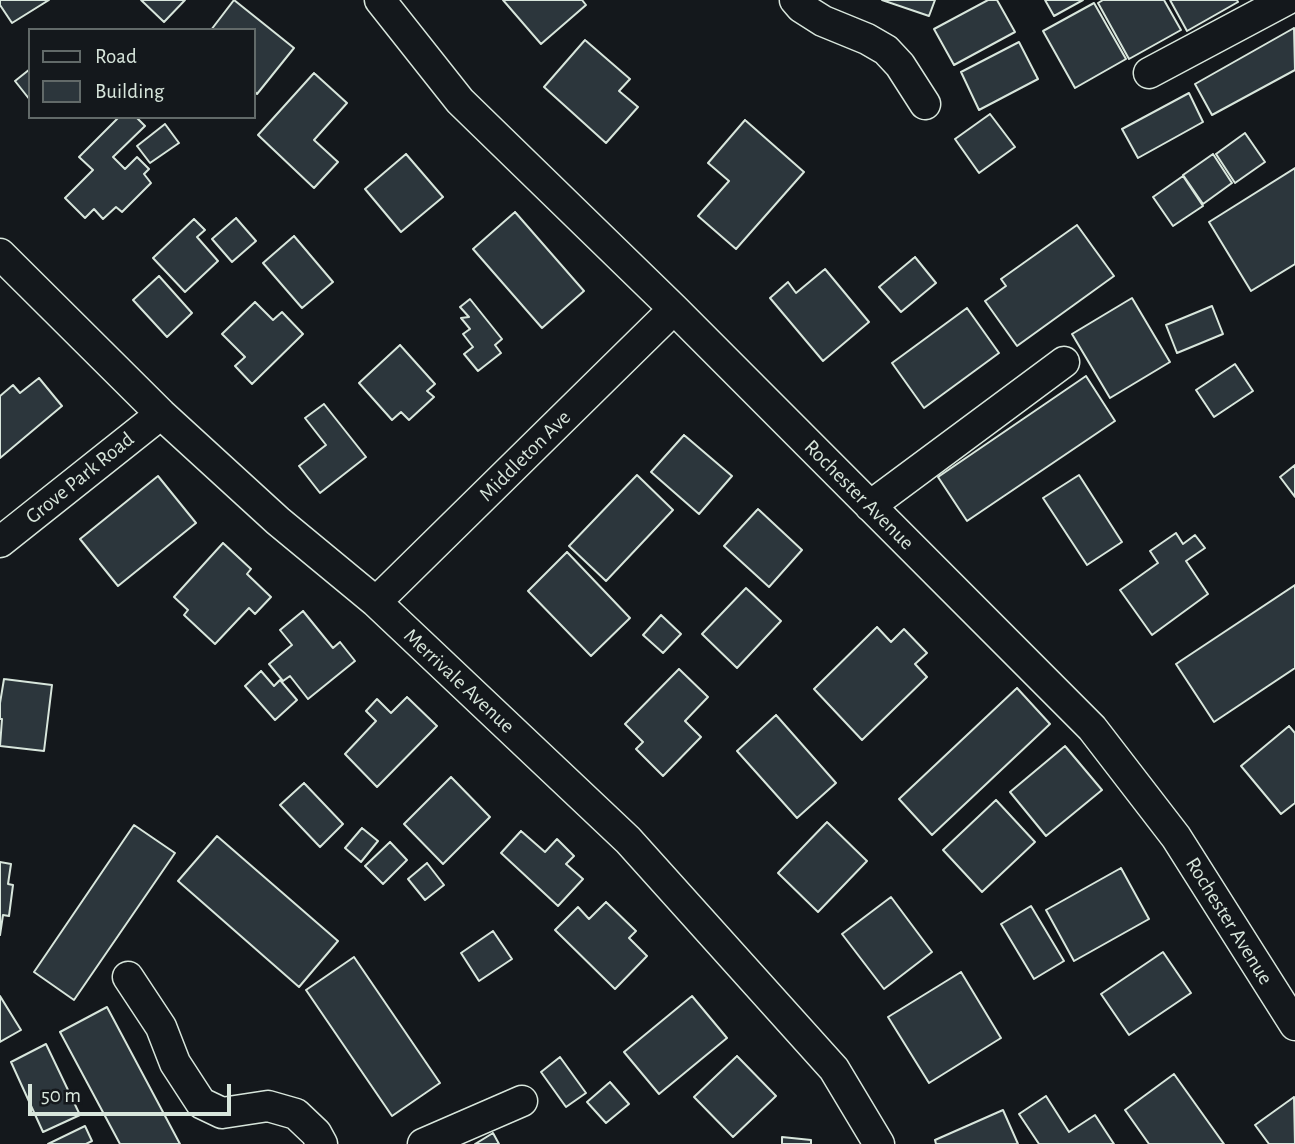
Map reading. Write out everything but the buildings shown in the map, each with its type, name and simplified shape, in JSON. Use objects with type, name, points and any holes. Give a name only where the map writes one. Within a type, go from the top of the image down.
[{"type":"street","name":"Rochester Avenue","points":[[380,0],[460,101],[674,309],[1092,728],[1176,837],[1295,1025]]},
{"type":"street","points":[[795,0],[823,21],[886,50],[900,65],[925,104]]},
{"type":"street","points":[[1149,73],[1286,0]]},
{"type":"street","name":"Merrivale Avenue","points":[[0,254],[161,414],[278,521],[376,603],[628,840],[834,1069],[879,1144]]},
{"type":"street","name":"Middleton Ave","points":[[376,603],[674,309]]},
{"type":"street","points":[[870,506],[1064,362]]},
{"type":"street","name":"Grove Park Road","points":[[0,542],[161,414]]},
{"type":"street","points":[[128,977],[161,1027],[176,1063],[201,1103],[222,1113],[268,1106],[296,1114],[316,1133],[322,1144]]},
{"type":"street","points":[[423,1144],[522,1101]]}]
